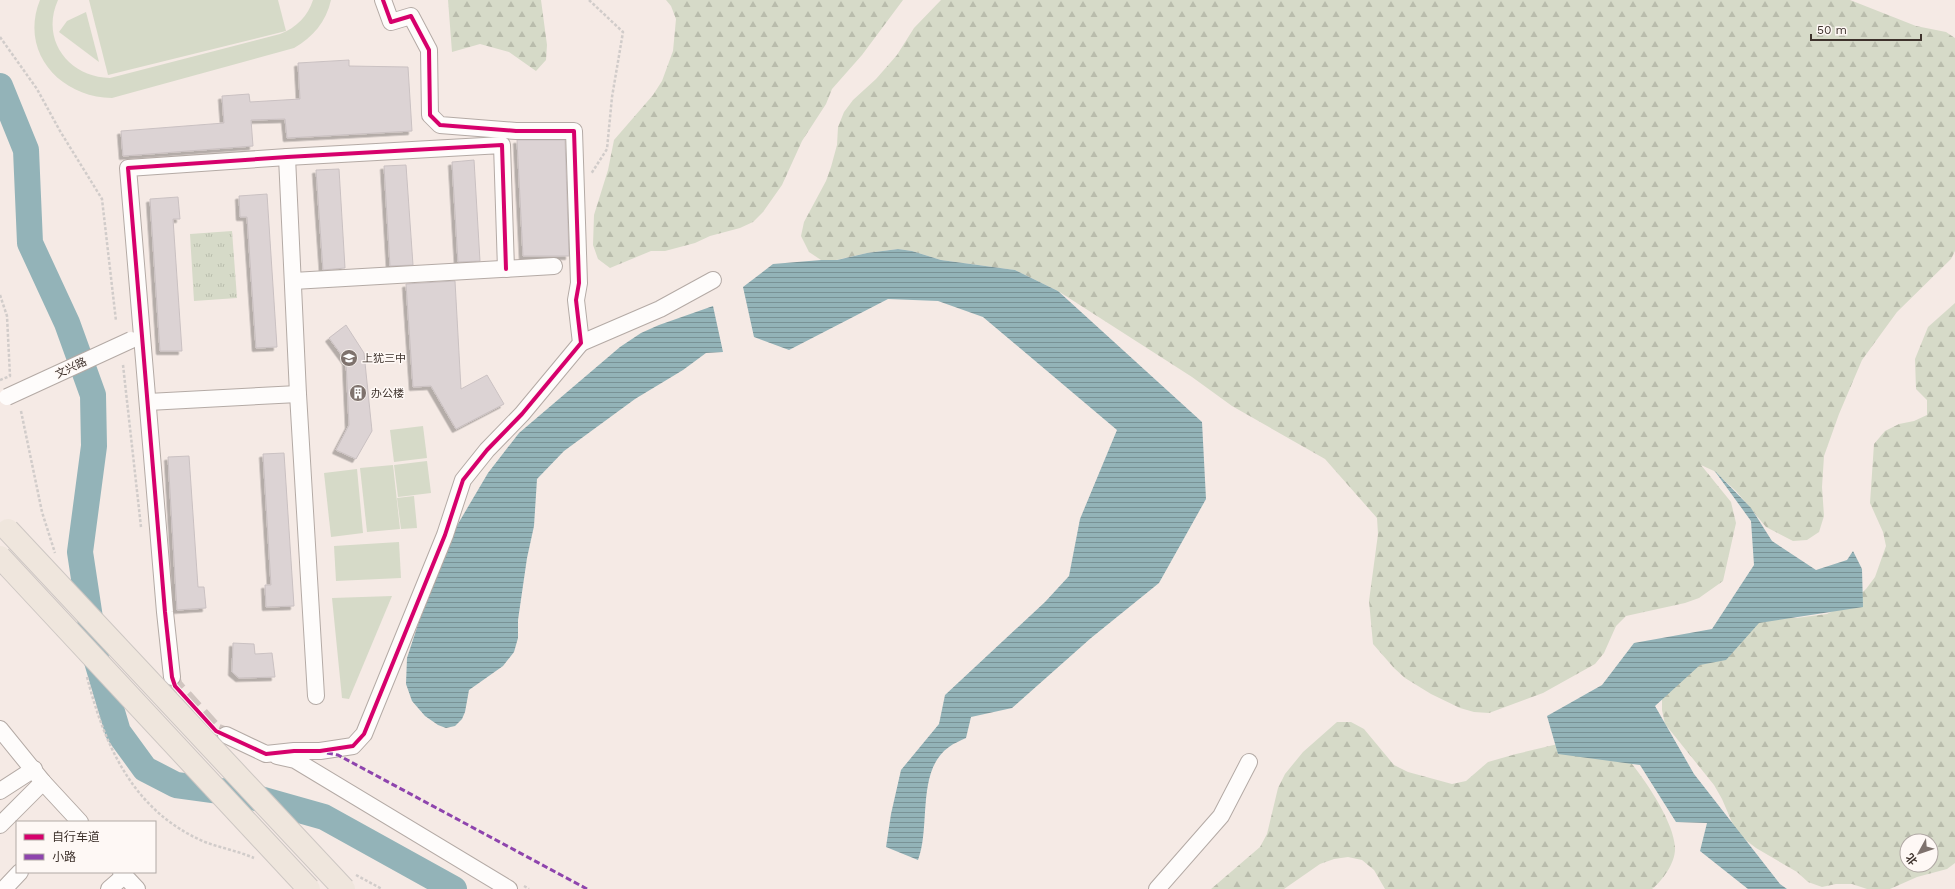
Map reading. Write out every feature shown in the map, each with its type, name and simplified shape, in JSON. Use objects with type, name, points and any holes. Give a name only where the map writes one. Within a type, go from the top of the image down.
[{"type":"highway","points":[[8,530],[344,889]]},
{"type":"highway","points":[[0,556],[309,889]]},
{"type":"street","points":[[383,0],[391,22],[411,16],[429,50],[430,115],[440,125],[516,131],[574,131],[579,283],[576,300],[581,343]]},
{"type":"street","points":[[172,677],[148,402],[137,338],[128,168],[287,157],[502,146],[506,269]]},
{"type":"street","points":[[287,157],[298,394],[316,696]]},
{"type":"street","points":[[293,281],[554,266]]},
{"type":"street","points":[[266,754],[294,751],[320,751],[353,746],[364,734],[445,535],[464,480],[487,450],[522,414],[581,343],[660,309],[713,280]]},
{"type":"street","name":"文兴路","points":[[4,399],[137,338]]},
{"type":"street","points":[[148,402],[298,394]]},
{"type":"street","points":[[0,730],[34,769],[74,820]]},
{"type":"street","points":[[226,735],[266,754],[295,760],[509,889]]},
{"type":"street","points":[[1157,889],[1221,816],[1249,762]]},
{"type":"street","points":[[0,791],[34,769]]},
{"type":"street","points":[[0,825],[44,782]]},
{"type":"street","points":[[4,889],[19,873]]},
{"type":"street","points":[[109,889],[122,874],[137,889]]},
{"type":"path","points":[[576,198],[607,149],[612,97],[623,32],[589,0]]},
{"type":"path","points":[[0,37],[37,89],[60,131],[102,199],[116,321]]},
{"type":"path","points":[[0,295],[7,316],[10,342],[10,376],[0,380]]},
{"type":"path","points":[[123,365],[141,528]]},
{"type":"green space","points":[[40,0],[58,0],[53,15],[53,29],[56,42],[62,54],[82,71],[95,76],[110,78],[280,34],[301,21],[311,6],[313,0],[331,0],[326,15],[318,28],[301,44],[294,48],[112,98],[93,96],[76,90],[61,80],[49,68],[40,54],[35,37],[35,19]]},
{"type":"green space","points":[[89,0],[278,0],[286,31],[108,75]]},
{"type":"green space","points":[[448,0],[541,0],[547,45],[546,60],[536,71],[509,52],[480,44],[452,52]]},
{"type":"green space","points":[[666,0],[903,0],[862,55],[832,89],[826,104],[802,141],[782,185],[763,212],[753,222],[740,228],[710,236],[695,243],[665,251],[651,251],[610,268],[598,259],[593,245],[594,215],[608,170],[614,140],[653,95],[662,81],[673,51],[676,19],[671,6]]},
{"type":"green space","points":[[941,0],[1850,0],[1916,26],[1946,32],[1955,38],[1955,251],[1951,259],[1897,312],[1862,360],[1839,414],[1824,456],[1822,487],[1824,516],[1819,532],[1807,540],[1793,541],[1766,527],[1736,491],[1714,471],[1701,465],[1731,502],[1736,523],[1723,581],[1699,598],[1685,603],[1626,616],[1616,626],[1604,653],[1595,664],[1543,693],[1489,713],[1474,712],[1460,708],[1431,694],[1405,678],[1373,644],[1369,601],[1378,534],[1377,518],[1325,459],[1232,406],[1192,377],[1058,291],[1015,270],[941,260],[912,251],[898,249],[867,253],[836,260],[821,260],[809,252],[801,236],[804,222],[826,181],[837,145],[838,127],[844,112],[853,100],[876,79],[897,55],[914,28]]},
{"type":"green space","points":[[86,12],[99,62],[59,32],[67,21]]},
{"type":"green space","points":[[232,231],[237,298],[194,301],[190,234]]},
{"type":"green space","points":[[1955,303],[1955,863],[1947,869],[1939,871],[1939,833],[1899,833],[1899,873],[1932,873],[1917,877],[1890,889],[1867,889],[1852,884],[1836,884],[1822,887],[1808,882],[1797,872],[1756,848],[1743,838],[1734,827],[1722,799],[1714,785],[1665,724],[1662,710],[1662,695],[1676,670],[1766,615],[1796,618],[1827,614],[1854,600],[1866,589],[1875,577],[1886,546],[1883,532],[1870,503],[1874,444],[1885,431],[1899,424],[1914,421],[1927,415],[1927,400],[1916,389],[1915,359],[1928,327]]},
{"type":"green space","points":[[423,426],[427,458],[394,462],[390,430]]},
{"type":"green space","points":[[427,461],[431,493],[398,497],[394,465]]},
{"type":"green space","points":[[393,465],[400,529],[367,532],[360,468]]},
{"type":"green space","points":[[357,469],[363,533],[331,537],[324,473]]},
{"type":"green space","points":[[414,496],[417,528],[401,529],[397,498]]},
{"type":"green space","points":[[399,542],[401,578],[336,581],[334,546]]},
{"type":"green space","points":[[392,596],[349,699],[342,698],[332,598]]},
{"type":"green space","points":[[1337,722],[1351,722],[1364,729],[1394,765],[1408,772],[1452,784],[1466,781],[1488,762],[1575,740],[1617,746],[1644,780],[1668,822],[1673,835],[1675,847],[1675,853],[1671,865],[1664,876],[1652,889],[1385,889],[1374,870],[1362,860],[1348,857],[1334,859],[1320,864],[1284,889],[1211,889],[1260,847],[1267,834],[1278,788],[1285,774],[1303,752]]},
{"type":"water","points":[[898,249],[912,251],[941,260],[1015,270],[1058,291],[1202,422],[1206,499],[1159,583],[1091,638],[1012,708],[971,717],[966,738],[955,743],[939,757],[932,770],[928,784],[924,832],[918,860],[886,847],[891,814],[901,770],[939,724],[945,695],[1045,602],[1069,576],[1080,519],[1117,430],[983,317],[938,301],[888,299],[789,350],[754,337],[743,287],[773,264],[837,260],[867,253]]},
{"type":"water","points":[[713,306],[723,352],[706,353],[683,370],[635,399],[564,451],[537,479],[534,526],[527,558],[518,620],[518,638],[514,652],[503,666],[469,690],[465,712],[462,719],[455,726],[446,728],[438,725],[425,716],[412,701],[406,684],[407,658],[425,603],[452,534],[488,473],[519,433],[620,347],[641,333],[659,325]]},
{"type":"water","points":[[1714,470],[1751,508],[1772,541],[1816,570],[1847,560],[1853,551],[1862,569],[1863,607],[1759,623],[1726,660],[1700,665],[1655,706],[1694,774],[1780,884],[1787,889],[1748,889],[1700,851],[1707,823],[1676,822],[1640,765],[1558,754],[1547,716],[1602,685],[1634,643],[1712,629],[1754,565],[1751,521]]},
{"type":"building","points":[[349,60],[349,66],[408,67],[412,131],[287,138],[285,119],[251,120],[253,146],[123,156],[121,131],[224,123],[222,96],[249,94],[250,102],[300,99],[298,63]]},
{"type":"building","points":[[517,140],[565,140],[569,256],[523,256]]},
{"type":"building","points":[[474,160],[480,261],[458,262],[452,162]]},
{"type":"building","points":[[406,165],[413,265],[390,266],[384,166]]},
{"type":"building","points":[[339,169],[345,268],[323,270],[316,170]]},
{"type":"building","points":[[267,194],[277,347],[256,348],[247,217],[240,217],[239,196]]},
{"type":"building","points":[[178,197],[180,219],[173,219],[182,351],[160,351],[150,199]]},
{"type":"building","points":[[455,281],[461,389],[487,375],[504,404],[456,429],[431,386],[413,387],[406,284]]},
{"type":"building","name":"办公楼","points":[[346,325],[364,353],[372,431],[356,459],[336,450],[349,425],[346,361],[329,338]]},
{"type":"building","points":[[284,453],[294,606],[266,607],[265,585],[271,585],[263,454]]},
{"type":"building","points":[[189,456],[198,587],[204,587],[206,608],[177,610],[168,457]]},
{"type":"building","points":[[233,643],[254,644],[255,654],[272,653],[275,677],[239,678],[232,672]]},
{"type":"waterway","points":[[0,86],[26,150],[30,243],[67,323],[93,395],[94,446],[80,552],[96,658],[118,732],[145,769],[176,785],[242,794],[324,817],[454,889]]},
{"type":"tunnel","points":[[172,677],[175,686],[216,731],[226,735]]},
{"type":"marked path","points":[[327,753],[338,755],[587,889]]},
{"type":"cycle path","points":[[383,0],[391,22],[411,16],[429,50],[430,115],[440,125],[516,131],[574,131],[579,283],[576,300],[581,343],[522,414],[487,450],[463,480],[445,535],[364,734],[353,746],[320,751],[294,751],[266,754],[216,731],[175,686],[172,677],[165,612],[128,168],[287,157],[502,145],[506,269]]},
{"type":"place","name":"上犹三中","points":[[349,358]]},
{"type":"place","name":"办公楼","points":[[358,393]]}]
